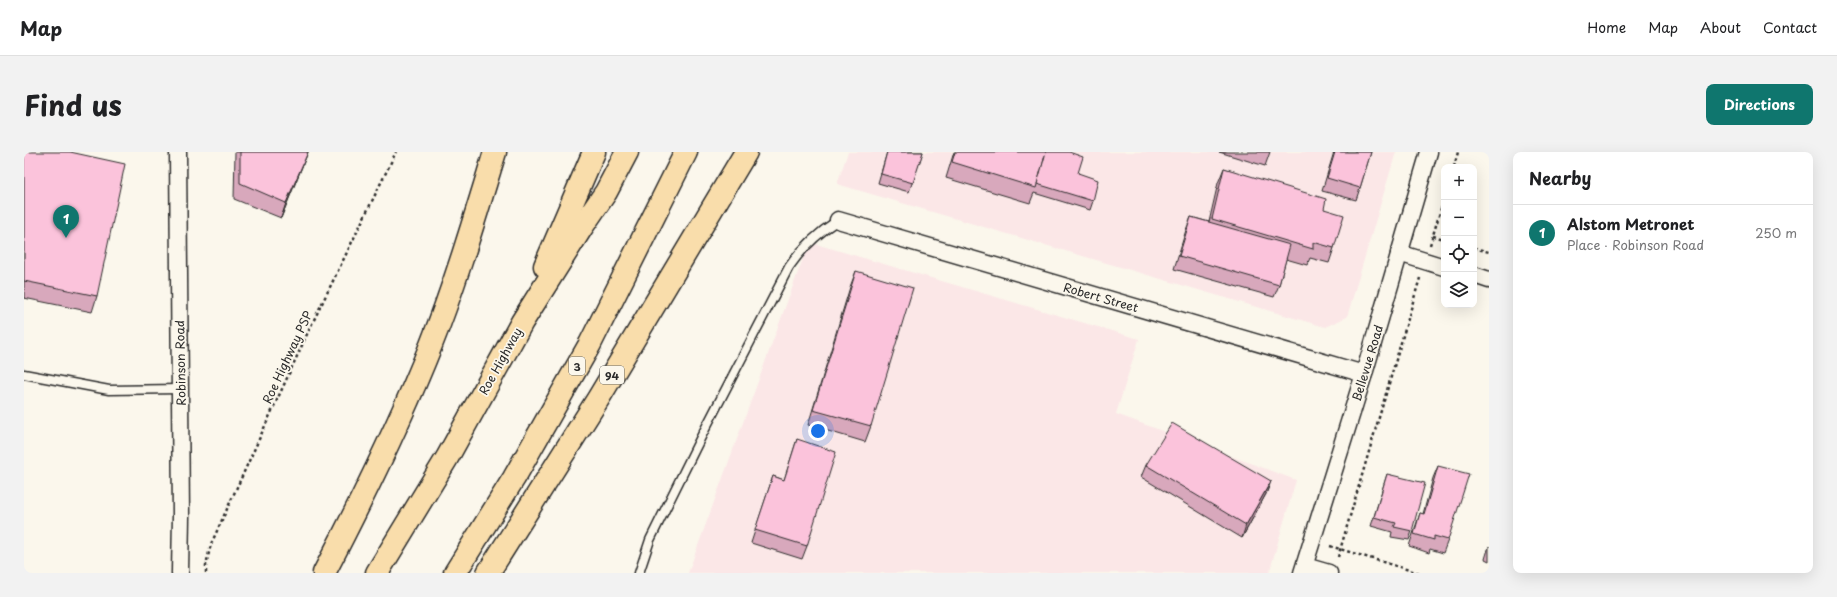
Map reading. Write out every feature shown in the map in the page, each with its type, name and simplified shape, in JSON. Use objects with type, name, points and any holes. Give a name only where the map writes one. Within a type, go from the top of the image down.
[{"type":"highway","points":[[324,573],[363,498],[392,437],[431,345],[463,256],[495,152]]},
{"type":"highway","points":[[522,322],[594,152]]},
{"type":"highway","name":"Roe Highway","points":[[377,573],[447,458],[522,322],[606,192],[627,152]]},
{"type":"highway","name":"3","points":[[455,573],[514,478],[590,344],[686,152]]},
{"type":"highway","name":"94","points":[[488,573],[598,399],[746,152]]},
{"type":"street","name":"Robinson Road","points":[[178,152],[181,516],[180,573]]},
{"type":"street","name":"Bellevue Road","points":[[1304,569],[1364,374],[1429,152]]},
{"type":"street","name":"Robert Street","points":[[838,220],[1364,374]]},
{"type":"street","points":[[1399,254],[1441,266]]},
{"type":"street","points":[[1477,276],[1489,280]]},
{"type":"street","points":[[1304,569],[1333,567]]},
{"type":"lane","points":[[639,573],[650,540],[788,267],[801,250],[824,229],[838,220]]},
{"type":"lane","points":[[24,374],[109,390],[180,389]]},
{"type":"path","name":"Roe Highway PSP","points":[[206,573],[206,565],[211,544],[309,330],[396,152]]},
{"type":"path","points":[[1455,164],[1458,152]]},
{"type":"path","points":[[1333,567],[1340,549],[1444,200]]},
{"type":"path","points":[[1433,236],[1441,238]]},
{"type":"path","points":[[1477,249],[1489,252]]},
{"type":"path","points":[[1329,546],[1419,573]]},
{"type":"shaded area","points":[[848,152],[1396,152],[1347,317],[1325,327],[837,184]]},
{"type":"shaded area","points":[[809,242],[1139,339],[1116,414],[1296,480],[1269,573],[688,573]]},
{"type":"building","points":[[24,152],[70,152],[125,164],[97,296],[24,281]]},
{"type":"building","points":[[240,152],[308,152],[286,203],[240,183]]},
{"type":"building","points":[[887,152],[923,152],[913,183],[881,174]]},
{"type":"building","points":[[955,152],[1046,152],[1036,188],[952,162]]},
{"type":"building","points":[[1046,152],[1069,152],[1083,157],[1078,173],[1098,180],[1093,201],[1037,184]]},
{"type":"building","points":[[1335,152],[1371,152],[1360,188],[1327,178]]},
{"type":"building","points":[[1224,168],[1326,199],[1324,209],[1344,215],[1334,248],[1313,242],[1313,249],[1212,219]]},
{"type":"building","points":[[1191,217],[1290,245],[1279,285],[1179,256]]},
{"type":"building","points":[[856,271],[913,288],[871,426],[813,410]]},
{"type":"building","points":[[1172,423],[1271,481],[1246,525],[1146,465]]},
{"type":"building","points":[[797,439],[836,452],[807,546],[755,530],[773,476],[784,480]]},
{"type":"building","points":[[1438,466],[1469,474],[1448,540],[1434,536],[1434,540],[1414,534],[1420,513],[1424,514]]},
{"type":"building","points":[[1387,474],[1425,483],[1412,531],[1394,527],[1396,523],[1374,517]]},
{"type":"place","name":"Alstom Metronet","points":[[66,238]]}]
